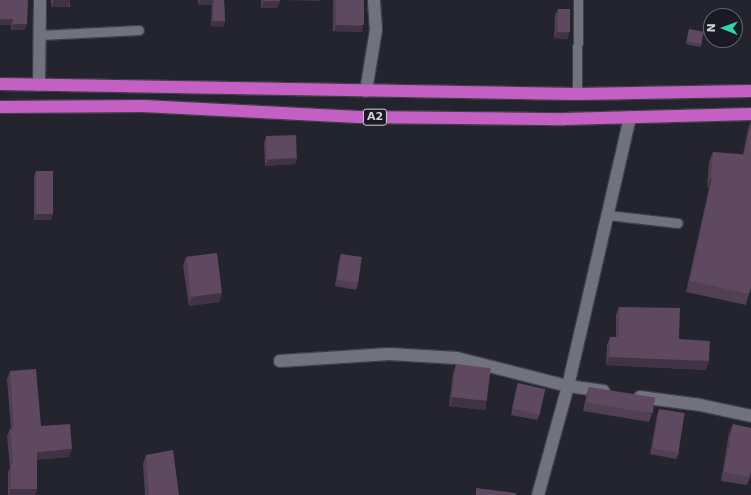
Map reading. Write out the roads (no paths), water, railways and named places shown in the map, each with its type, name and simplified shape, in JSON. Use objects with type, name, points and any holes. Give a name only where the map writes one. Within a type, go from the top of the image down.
[{"type":"highway","name":"A2","points":[[0,84],[576,94],[751,91]]},
{"type":"highway","name":"A2","points":[[0,107],[143,106],[359,117],[556,119],[751,114]]},
{"type":"street","points":[[40,0],[40,85]]},
{"type":"street","points":[[366,90],[376,30],[374,0]]},
{"type":"street","points":[[538,495],[568,386],[630,117]]},
{"type":"street","points":[[280,360],[389,354],[457,358],[568,386],[615,393]]},
{"type":"street","points":[[630,395],[700,405],[751,416]]},
{"type":"lane","points":[[576,94],[578,0]]},
{"type":"lane","points":[[40,35],[139,30]]},
{"type":"lane","points":[[608,215],[678,223]]}]
